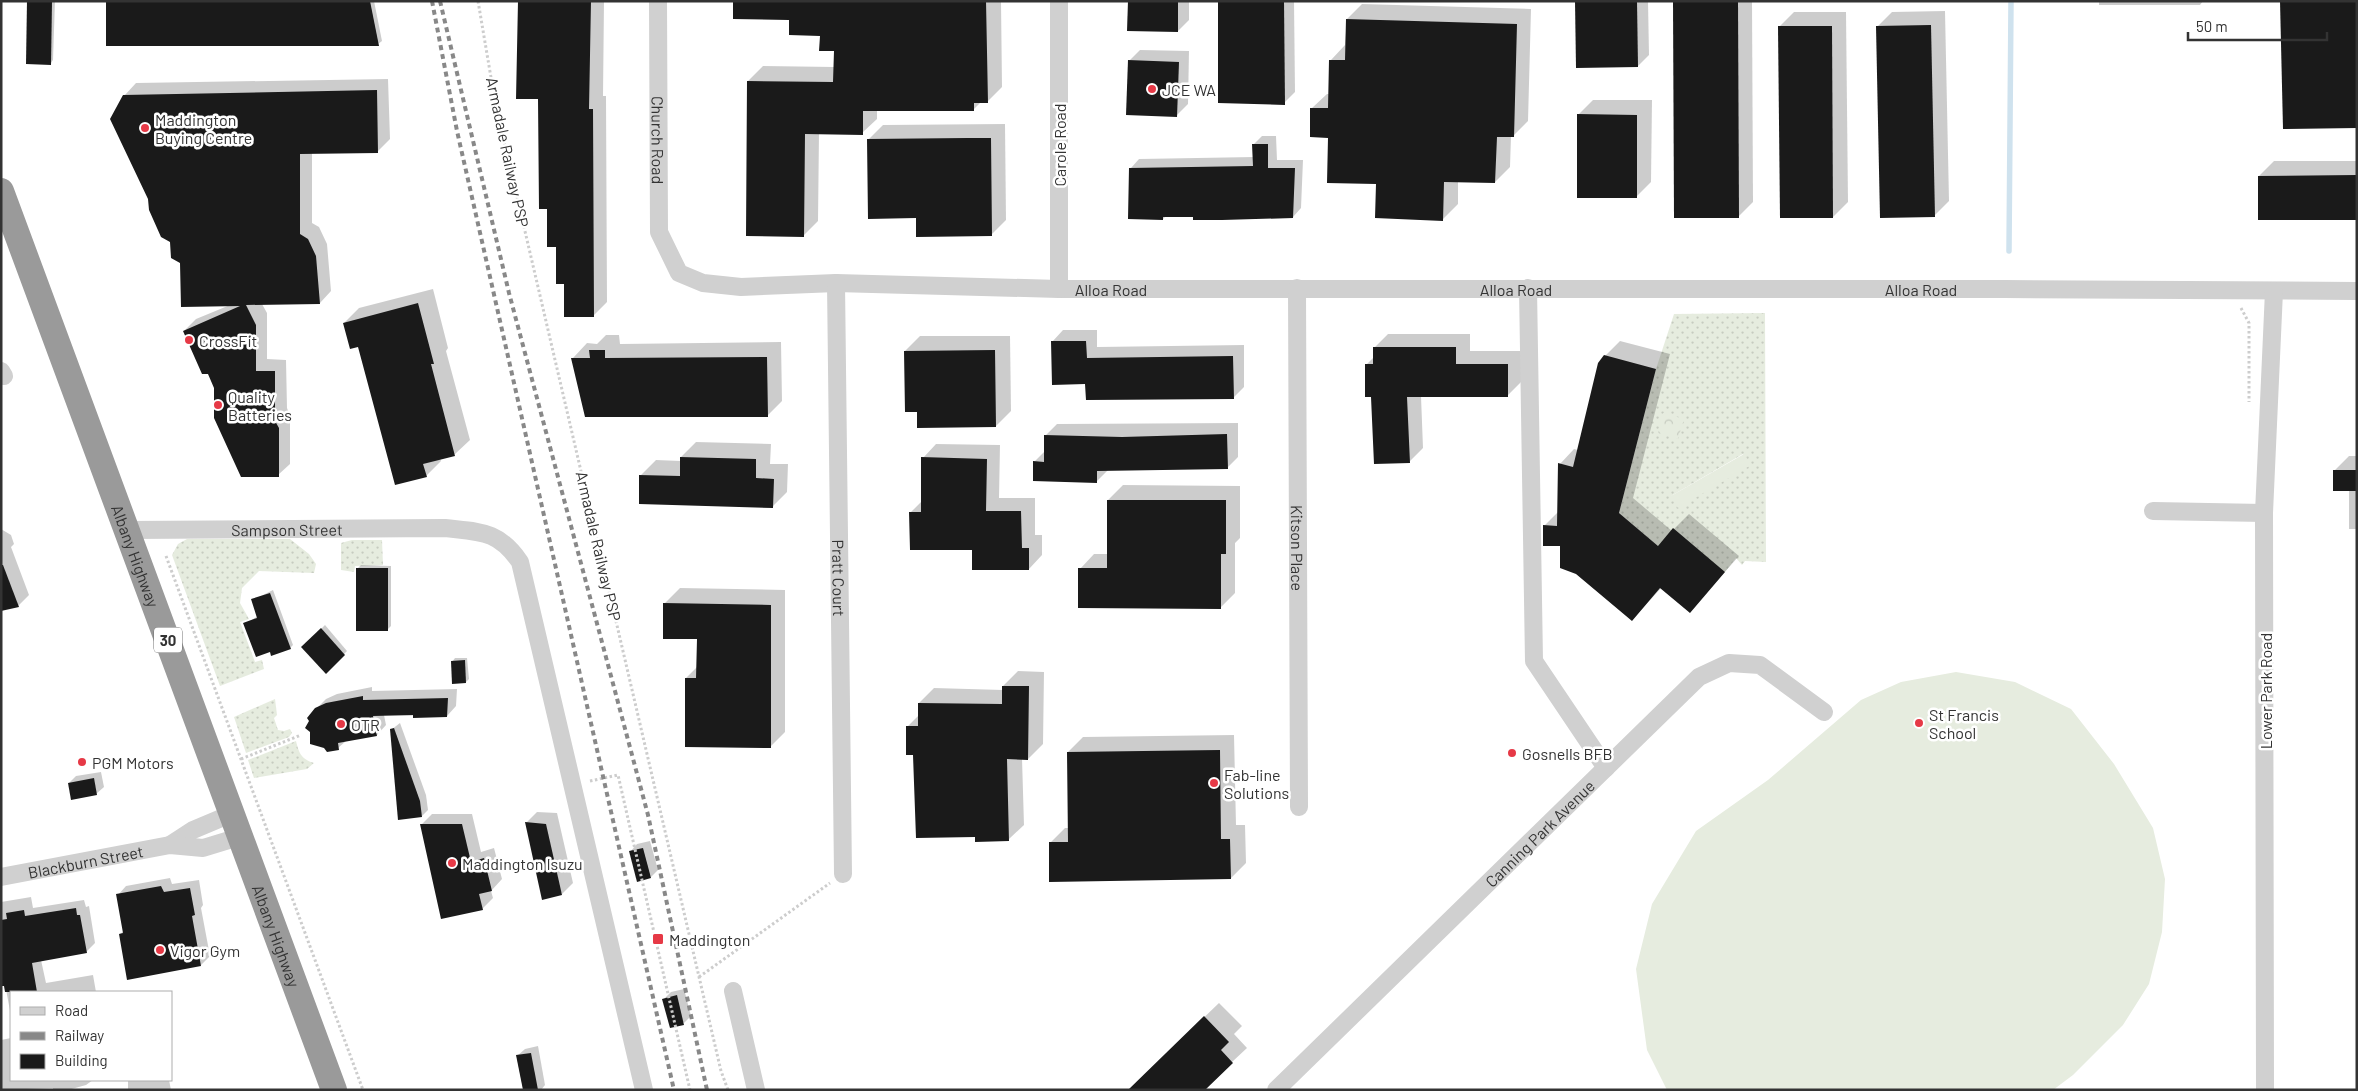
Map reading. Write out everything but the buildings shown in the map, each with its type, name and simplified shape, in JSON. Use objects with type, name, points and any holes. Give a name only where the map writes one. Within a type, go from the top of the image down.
[{"type":"highway","name":"Albany Highway","points":[[1,191],[129,530],[235,826],[334,1090]]},
{"type":"street","name":"Church Road","points":[[658,1],[659,232],[679,273]]},
{"type":"street","name":"Carole Road","points":[[1059,1],[1059,289]]},
{"type":"street","name":"Alloa Road","points":[[679,273],[703,282],[741,287],[836,283],[1059,289],[1528,288],[2357,291]]},
{"type":"street","name":"Pratt Court","points":[[836,283],[843,874]]},
{"type":"street","name":"Kitson Place","points":[[1297,288],[1299,807]]},
{"type":"street","points":[[1528,288],[1534,661],[1606,768]]},
{"type":"street","name":"Lower Park Road","points":[[2265,1090],[2264,513],[2274,292]]},
{"type":"street","points":[[2153,511],[2264,513]]},
{"type":"street","name":"Sampson Street","points":[[129,530],[445,528],[493,536],[509,546],[520,562],[644,1090]]},
{"type":"street","name":"Canning Park Avenue","points":[[1276,1090],[1699,677],[1729,663],[1760,665],[1824,712]]},
{"type":"street","name":"Blackburn Street","points":[[1,877],[170,845],[203,848],[235,826]]},
{"type":"street","name":"Blackburn Street","points":[[170,845],[193,830],[235,826]]},
{"type":"street","points":[[733,990],[756,1090]]},
{"type":"path","name":"Armadale Railway PSP","points":[[478,1],[496,107],[721,1071],[728,1090]]},
{"type":"path","points":[[166,556],[363,1090]]},
{"type":"path","points":[[241,759],[301,735]]},
{"type":"path","points":[[586,782],[618,775],[690,1090]]},
{"type":"path","points":[[699,977],[843,874]]},
{"type":"green space","points":[[1765,313],[1766,562],[1745,561],[1742,565],[1736,558],[1725,572],[1658,546],[1619,513],[1656,369],[1674,314]],"holes":[[[1743,454],[1750,465],[1671,496]]]},
{"type":"green space","points":[[1663,413],[1684,419],[1678,439],[1658,433]]},
{"type":"green space","points":[[1744,454],[1751,465],[1678,508],[1671,496]]},
{"type":"green space","points":[[187,539],[290,539],[309,554],[316,564],[314,573],[259,571],[242,588],[240,603],[249,619],[240,622],[255,662],[262,660],[264,669],[220,686],[172,555],[178,544]]},
{"type":"green space","points":[[352,540],[382,540],[383,565],[355,566],[354,572],[341,570],[341,543]]},
{"type":"green space","points":[[1956,672],[2015,682],[2071,709],[2114,764],[2153,828],[2165,879],[2162,932],[2149,984],[2123,1025],[2073,1075],[2053,1090],[1667,1090],[1647,1050],[1636,969],[1652,904],[1696,831],[1768,780],[1861,700],[1901,682]]},
{"type":"green space","points":[[275,699],[277,715],[274,718],[278,730],[290,729],[292,733],[289,737],[246,753],[234,717]]},
{"type":"green space","points":[[296,741],[301,755],[306,760],[314,763],[307,769],[254,778],[248,760]]},
{"type":"waterway","points":[[2009,251],[2011,1]]},
{"type":"railway","points":[[432,1],[457,131],[674,1090]]},
{"type":"railway","points":[[440,1],[509,293],[648,815],[707,1090]]},
{"type":"place","name":"JCE WA","points":[[1152,89]]},
{"type":"place","name":"Maddington Buying Centre","points":[[145,128]]},
{"type":"place","name":"CrossFit","points":[[189,340]]},
{"type":"place","name":"Quality Batteries","points":[[218,405]]},
{"type":"place","name":"St Francis School","points":[[1919,723]]},
{"type":"place","name":"OTR","points":[[341,724]]},
{"type":"place","name":"Gosnells BFB","points":[[1512,753]]},
{"type":"place","name":"PGM Motors","points":[[82,762]]},
{"type":"place","name":"Fab-line Solutions","points":[[1214,783]]},
{"type":"place","name":"Maddington Isuzu","points":[[452,863]]},
{"type":"place","name":"Maddington","points":[[658,939]]},
{"type":"place","name":"Vigor Gym","points":[[160,950]]}]
